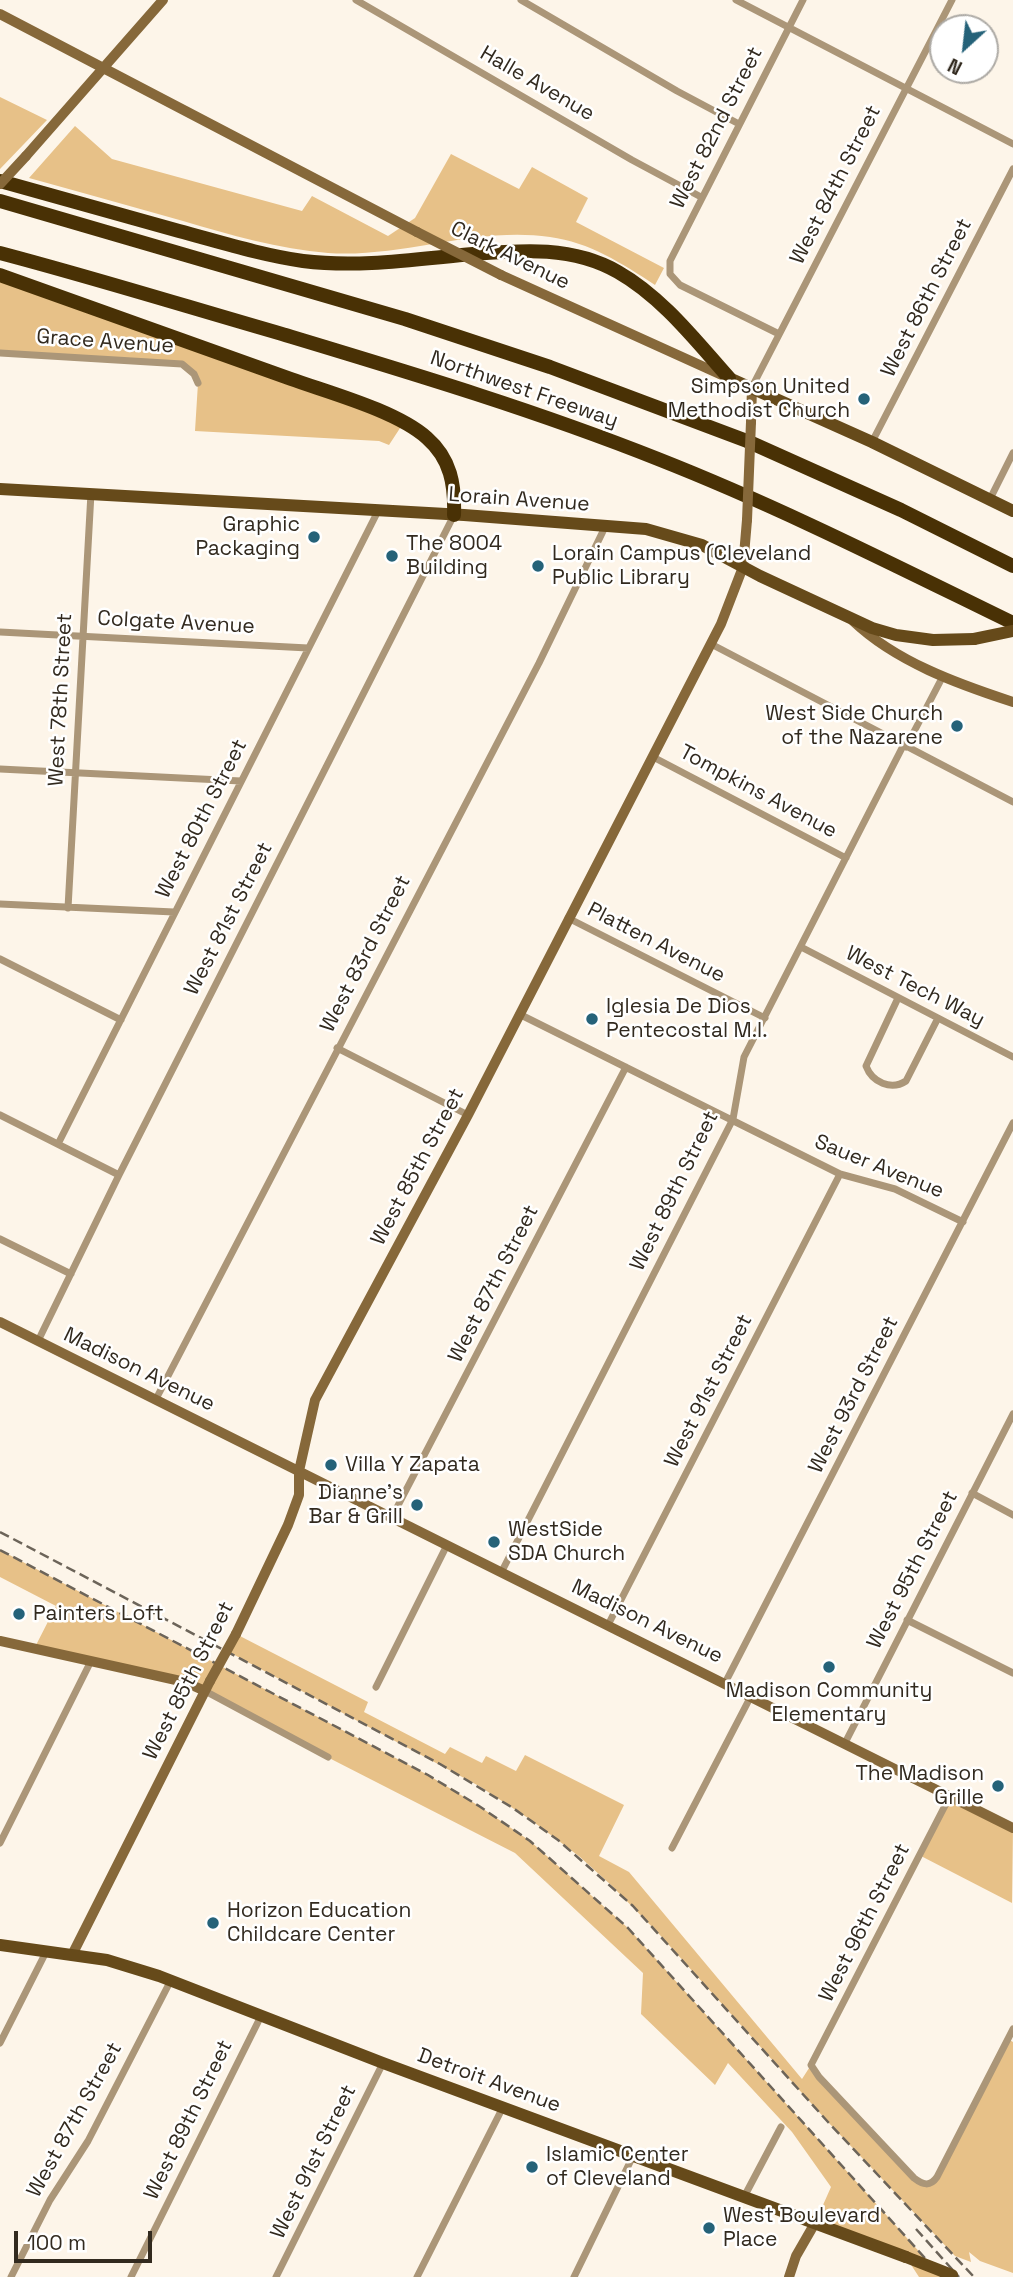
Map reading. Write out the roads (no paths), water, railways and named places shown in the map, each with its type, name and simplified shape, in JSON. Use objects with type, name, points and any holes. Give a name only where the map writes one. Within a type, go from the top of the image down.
[{"type":"highway","points":[[0,182],[260,253],[306,261],[369,263],[526,251],[555,251],[579,256],[618,272],[652,296],[729,378]]},
{"type":"highway","name":"Northwest Freeway","points":[[0,201],[405,319],[550,367],[747,441],[901,510],[1013,566]]},
{"type":"highway","name":"Northwest Freeway","points":[[0,253],[400,369],[658,458],[783,511],[1013,624]]},
{"type":"highway","points":[[0,275],[337,395],[404,422],[426,436],[446,461],[454,492],[454,515]]},
{"type":"highway","points":[[912,574],[1013,634]]},
{"type":"main road","name":"Clark Avenue","points":[[729,378],[872,442],[1013,511]]},
{"type":"main road","name":"Lorain Avenue","points":[[0,489],[607,524],[646,529],[702,545],[851,620],[896,635],[933,640],[1013,634]]},
{"type":"main road","name":"Detroit Avenue","points":[[0,1945],[107,1960],[170,1980],[383,2063],[959,2277]]},
{"type":"street","points":[[0,182],[163,0]]},
{"type":"street","name":"Halle Avenue","points":[[356,0],[701,197]]},
{"type":"street","points":[[521,0],[739,124]]},
{"type":"street","points":[[736,0],[1013,144]]},
{"type":"street","name":"West 82nd Street","points":[[779,334],[680,285],[670,274],[671,255],[803,0]]},
{"type":"street","name":"West 84th Street","points":[[752,387],[952,0]]},
{"type":"street","name":"Clark Avenue","points":[[0,14],[500,275],[729,378]]},
{"type":"street","name":"West 86th Street","points":[[872,442],[1013,169]]},
{"type":"street","name":"Grace Avenue","points":[[0,354],[182,364],[194,374],[198,383]]},
{"type":"street","name":"West 85th Street","points":[[72,1955],[236,1634],[288,1525],[299,1495],[299,1471],[315,1400],[468,1115],[722,624],[743,567],[752,387]]},
{"type":"street","points":[[989,499],[1013,453]]},
{"type":"street","name":"West 78th Street","points":[[68,908],[91,494]]},
{"type":"street","name":"West 80th Street","points":[[58,1144],[378,511]]},
{"type":"street","name":"West 81st Street","points":[[38,1341],[119,1175],[454,515]]},
{"type":"street","name":"West 83rd Street","points":[[156,1399],[538,663],[607,524]]},
{"type":"street","points":[[851,620],[877,641],[943,676],[1013,702]]},
{"type":"street","name":"Colgate Avenue","points":[[0,632],[308,648]]},
{"type":"street","points":[[710,645],[1013,802]]},
{"type":"street","name":"West 89th Street","points":[[502,1571],[733,1119],[744,1057],[904,746],[943,676]]},
{"type":"street","name":"Tompkins Avenue","points":[[653,757],[846,858]]},
{"type":"street","points":[[0,769],[241,781]]},
{"type":"street","points":[[0,904],[174,912]]},
{"type":"street","name":"Platten Avenue","points":[[568,918],[765,1018]]},
{"type":"street","name":"West Tech Way","points":[[801,947],[1013,1057]]},
{"type":"street","points":[[0,959],[121,1020]]},
{"type":"street","points":[[898,998],[866,1066],[872,1078],[891,1086],[906,1081],[938,1018]]},
{"type":"street","name":"Sauer Avenue","points":[[519,1014],[840,1174],[895,1189],[963,1222]]},
{"type":"street","points":[[337,1048],[468,1115]]},
{"type":"street","name":"West 87th Street","points":[[393,1517],[626,1067]]},
{"type":"street","points":[[0,1115],[119,1175]]},
{"type":"street","name":"West 93rd Street","points":[[725,1682],[1013,1123]]},
{"type":"street","name":"West 91st Street","points":[[608,1625],[840,1174]]},
{"type":"street","points":[[0,1239],[71,1274]]},
{"type":"street","name":"Madison Avenue","points":[[0,1322],[1013,1828]]},
{"type":"street","name":"West 95th Street","points":[[845,1743],[1013,1414]]},
{"type":"street","points":[[972,1493],[1013,1514]]},
{"type":"street","points":[[376,1687],[447,1545]]},
{"type":"street","points":[[907,1620],[1013,1673]]},
{"type":"street","points":[[0,1641],[208,1686],[328,1757]]},
{"type":"street","points":[[0,1843],[91,1661]]},
{"type":"street","points":[[672,1848],[751,1696]]},
{"type":"street","name":"West 96th Street","points":[[950,1797],[811,2065],[819,2077],[914,2178],[926,2185],[937,2178],[1013,2029]]},
{"type":"street","points":[[0,2043],[46,1952]]},
{"type":"street","name":"West 87th Street","points":[[11,2277],[50,2200],[88,2141],[170,1980]]},
{"type":"street","name":"West 89th Street","points":[[131,2277],[261,2016]]},
{"type":"street","name":"West 91st Street","points":[[276,2277],[383,2063]]},
{"type":"street","points":[[417,2277],[503,2107]]},
{"type":"street","points":[[744,2197],[781,2127]]},
{"type":"street","points":[[574,2277],[633,2156]]},
{"type":"street","points":[[789,2277],[796,2256],[815,2222]]},
{"type":"railway","points":[[0,1532],[440,1764],[513,1808],[558,1840],[633,1906],[828,2122],[974,2277]]},
{"type":"railway","points":[[0,1550],[428,1775],[530,1841],[628,1928],[942,2277]]},
{"type":"railway","points":[[916,2229],[959,2277]]},
{"type":"place","name":"Simpson United Methodist Church","points":[[864,399]]},
{"type":"place","name":"Graphic Packaging","points":[[314,537]]},
{"type":"place","name":"The 8004 Building","points":[[392,556]]},
{"type":"place","name":"Lorain Campus (Cleveland Public Library","points":[[538,566]]},
{"type":"place","name":"West Side Church of the Nazarene","points":[[957,726]]},
{"type":"place","name":"Iglesia De Dios Pentecostal M.I.","points":[[592,1019]]},
{"type":"place","name":"Villa Y Zapata","points":[[331,1465]]},
{"type":"place","name":"Dianne's Bar & Grill","points":[[417,1505]]},
{"type":"place","name":"WestSide SDA Church","points":[[494,1542]]},
{"type":"place","name":"Painters Loft","points":[[19,1614]]},
{"type":"place","name":"Madison Community Elementary","points":[[829,1667]]},
{"type":"place","name":"The Madison Grille","points":[[998,1786]]},
{"type":"place","name":"Horizon Education Childcare Center","points":[[213,1923]]},
{"type":"place","name":"Islamic Center of Cleveland","points":[[532,2167]]},
{"type":"place","name":"West Boulevard Place","points":[[709,2228]]}]
